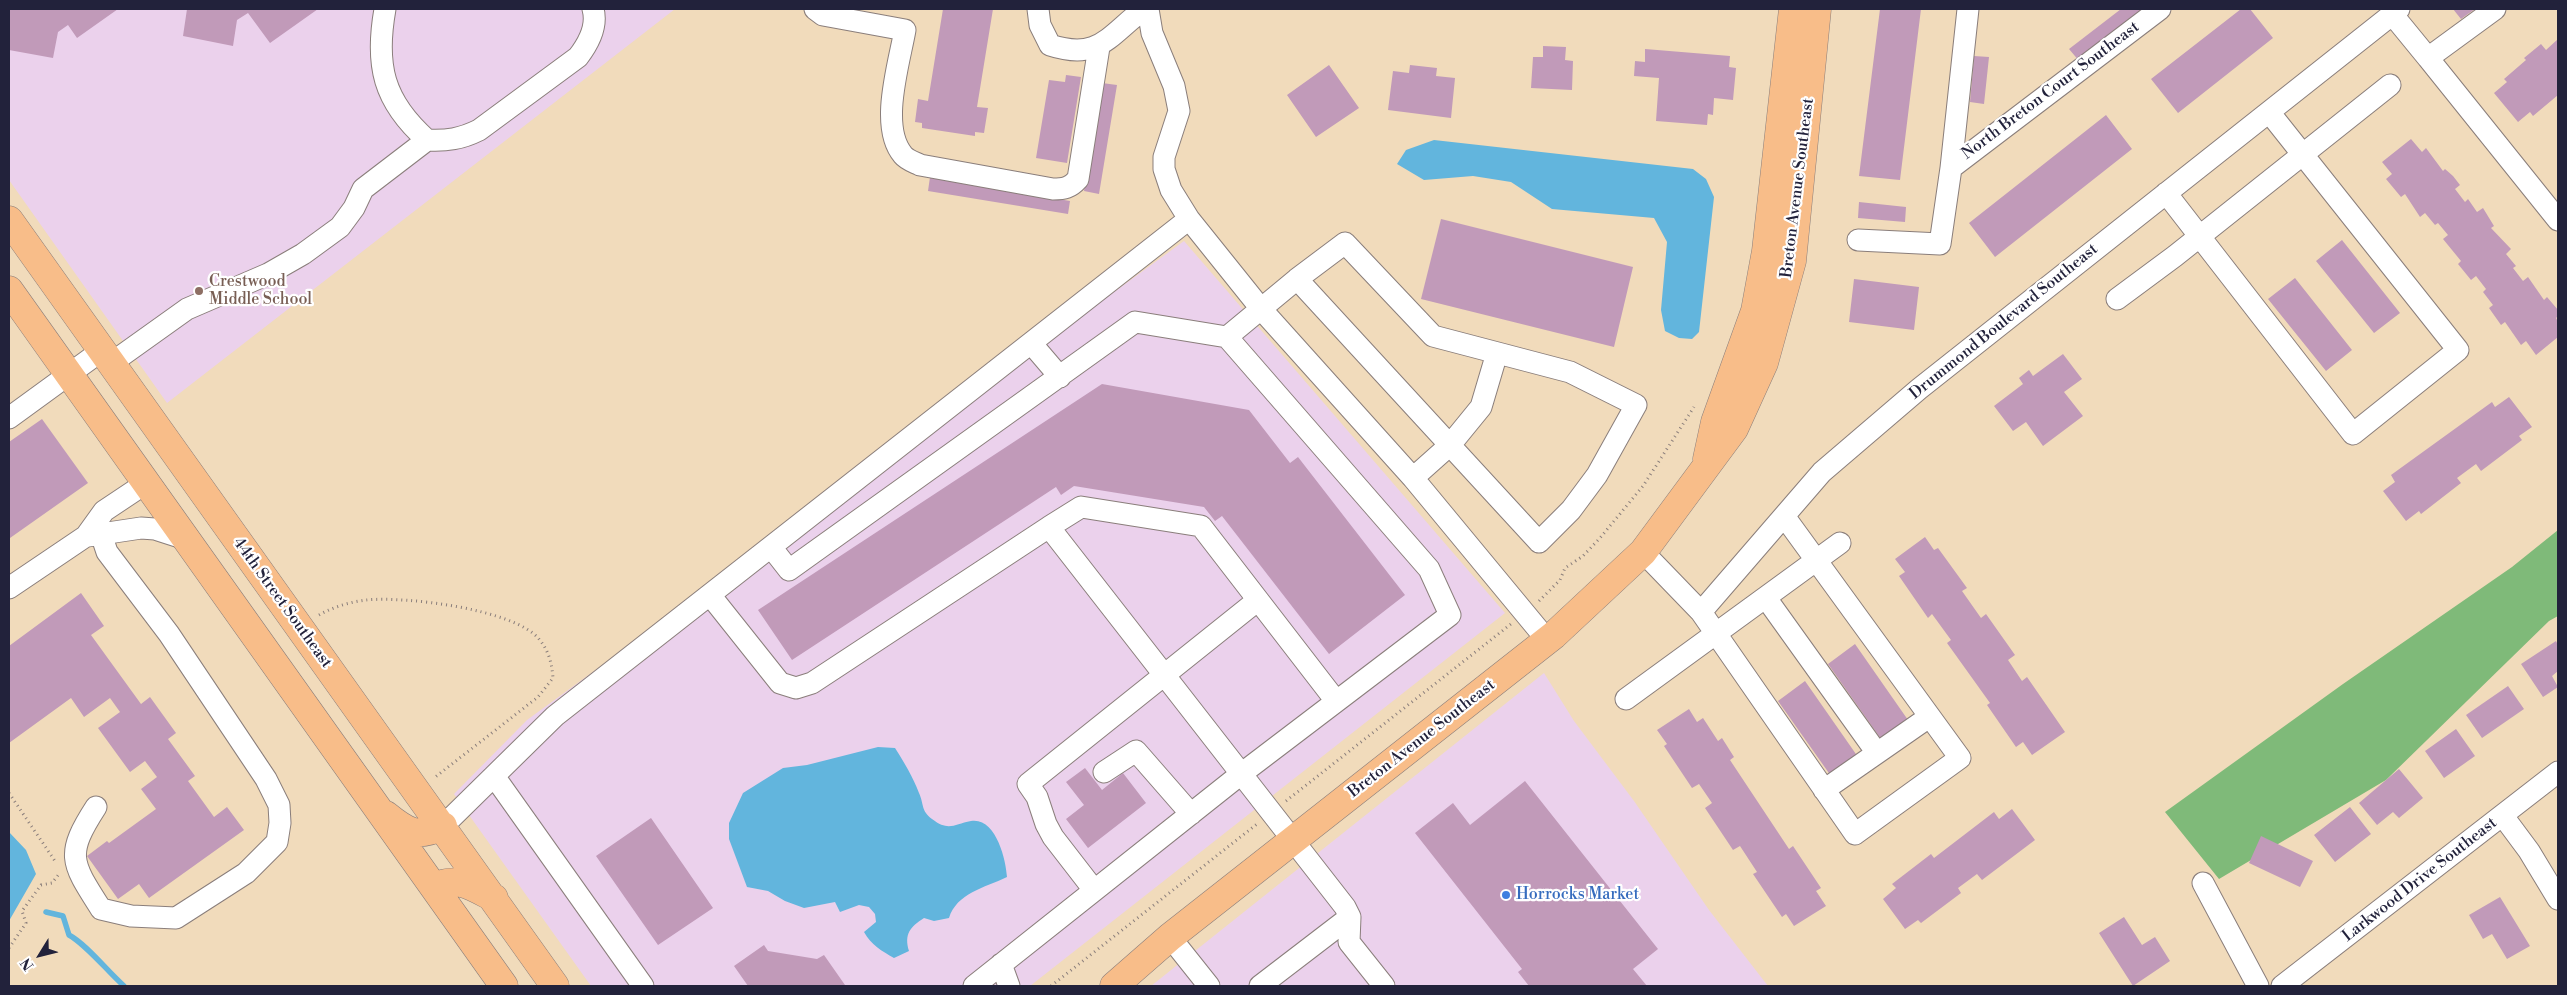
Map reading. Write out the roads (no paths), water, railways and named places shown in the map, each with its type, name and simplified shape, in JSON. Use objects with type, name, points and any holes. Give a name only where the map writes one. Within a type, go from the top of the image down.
[{"type":"main road","name":"Breton Avenue Southeast","points":[[1704,467],[1715,422],[1755,312],[1766,251],[1793,9]]},
{"type":"main road","name":"Breton Avenue Southeast","points":[[1114,986],[1170,937],[1547,640],[1643,552],[1704,467],[1734,429],[1753,392],[1772,338],[1792,261],[1818,9]]},
{"type":"main road","name":"44th Street Southeast","points":[[9,220],[556,986]]},
{"type":"main road","points":[[9,290],[504,986]]},
{"type":"main road","points":[[146,483],[162,481],[208,500]]},
{"type":"main road","points":[[377,808],[396,824],[413,832],[426,834],[443,826]]},
{"type":"main road","points":[[434,887],[448,881],[462,883],[494,898]]},
{"type":"street","points":[[385,9],[380,38],[381,68],[393,100],[411,126],[426,140],[444,141],[461,138],[478,130],[578,58],[588,44],[593,30],[593,9]]},
{"type":"street","points":[[815,9],[823,15],[904,30],[891,113],[892,132],[896,145],[904,157],[920,165],[1053,189],[1064,190],[1072,186],[1078,179],[1098,47]]},
{"type":"street","points":[[1038,9],[1040,25],[1050,44],[1068,50],[1085,51],[1098,47],[1144,9]]},
{"type":"street","points":[[1148,9],[1152,33],[1174,86],[1179,111],[1164,157],[1164,169],[1171,190],[1189,219],[1262,310],[1413,478],[1547,640]]},
{"type":"street","name":"North Breton Court Southeast","points":[[1950,168],[1968,9]]},
{"type":"street","name":"North Breton Court Southeast","points":[[1950,168],[2160,9]]},
{"type":"street","points":[[2428,58],[2495,9]]},
{"type":"street","points":[[2395,11],[2428,58],[2558,220]]},
{"type":"street","name":"Drummond Boulevard Southeast","points":[[1701,612],[1822,472],[1911,396],[2395,11]]},
{"type":"street","points":[[2117,299],[2200,237],[2390,85]]},
{"type":"street","points":[[2166,193],[2353,434],[2458,350],[2269,112]]},
{"type":"street","points":[[9,418],[69,374],[105,357],[187,309],[268,274],[303,254],[340,227],[354,208],[363,189],[426,140]]},
{"type":"street","points":[[1858,240],[1940,244],[1950,168]]},
{"type":"street","points":[[443,826],[554,716],[1189,219]]},
{"type":"street","points":[[1227,337],[1262,310],[1297,279],[1345,243],[1433,336],[1570,372],[1636,405],[1597,475],[1571,510],[1539,542],[1297,279]]},
{"type":"street","points":[[771,546],[789,570],[1135,322],[1227,337],[1430,569],[1450,615],[1241,774],[974,986]]},
{"type":"street","points":[[1031,343],[1060,377]]},
{"type":"street","points":[[1413,478],[1450,445],[1481,408],[1497,353]]},
{"type":"street","points":[[94,535],[104,512],[146,483]]},
{"type":"street","points":[[710,595],[780,683],[796,688],[812,683],[1081,507],[1201,526],[1336,702]]},
{"type":"street","points":[[1643,552],[1701,612],[1715,635],[1855,834],[1960,758],[1784,516]]},
{"type":"street","points":[[1049,527],[1345,907],[1350,917],[1349,942],[1384,986]]},
{"type":"street","points":[[9,588],[94,535],[141,528],[155,529],[186,539]]},
{"type":"street","points":[[94,535],[169,634],[266,779],[280,805],[280,823],[277,842],[246,873],[176,918],[160,919],[131,916],[101,909],[84,882],[74,850],[79,833],[96,807]]},
{"type":"street","points":[[1626,699],[1840,543]]},
{"type":"street","points":[[1766,598],[1877,753]]},
{"type":"street","points":[[1094,890],[1053,837],[1046,824],[1037,798],[1028,784],[1258,600]]},
{"type":"street","points":[[1824,790],[1929,717]]},
{"type":"street","points":[[1104,772],[1136,751],[1191,814]]},
{"type":"street","name":"Larkwood Drive Southeast","points":[[2282,986],[2558,772]]},
{"type":"street","points":[[494,776],[643,986]]},
{"type":"street","points":[[2503,816],[2529,852],[2558,899]]},
{"type":"street","points":[[2203,882],[2258,986]]},
{"type":"street","points":[[1260,986],[1350,917]]},
{"type":"street","points":[[1170,937],[1209,986]]},
{"type":"street","points":[[1002,964],[1009,986]]},
{"type":"water","points":[[1434,140],[1693,169],[1706,179],[1714,197],[1699,332],[1692,339],[1679,338],[1665,331],[1661,310],[1667,242],[1654,218],[1552,209],[1511,182],[1473,176],[1424,180],[1397,164],[1406,150]]},
{"type":"water","points":[[878,747],[895,748],[914,781],[924,810],[932,819],[947,826],[971,821],[980,822],[993,832],[1002,851],[1007,877],[972,892],[958,903],[949,918],[934,921],[924,918],[919,921],[908,935],[909,951],[894,958],[873,944],[864,932],[876,922],[875,914],[869,907],[859,905],[840,912],[835,902],[804,908],[785,901],[768,891],[747,887],[729,839],[729,823],[743,793],[783,768],[807,765]]},
{"type":"water","points":[[9,832],[26,850],[36,874],[9,921]]},
{"type":"waterway","points":[[46,912],[63,916],[69,935],[76,939],[124,986]]},
{"type":"place","name":"Crestwood Middle School","points":[[199,291]]},
{"type":"place","name":"Horrocks Market","points":[[1506,895]]}]
